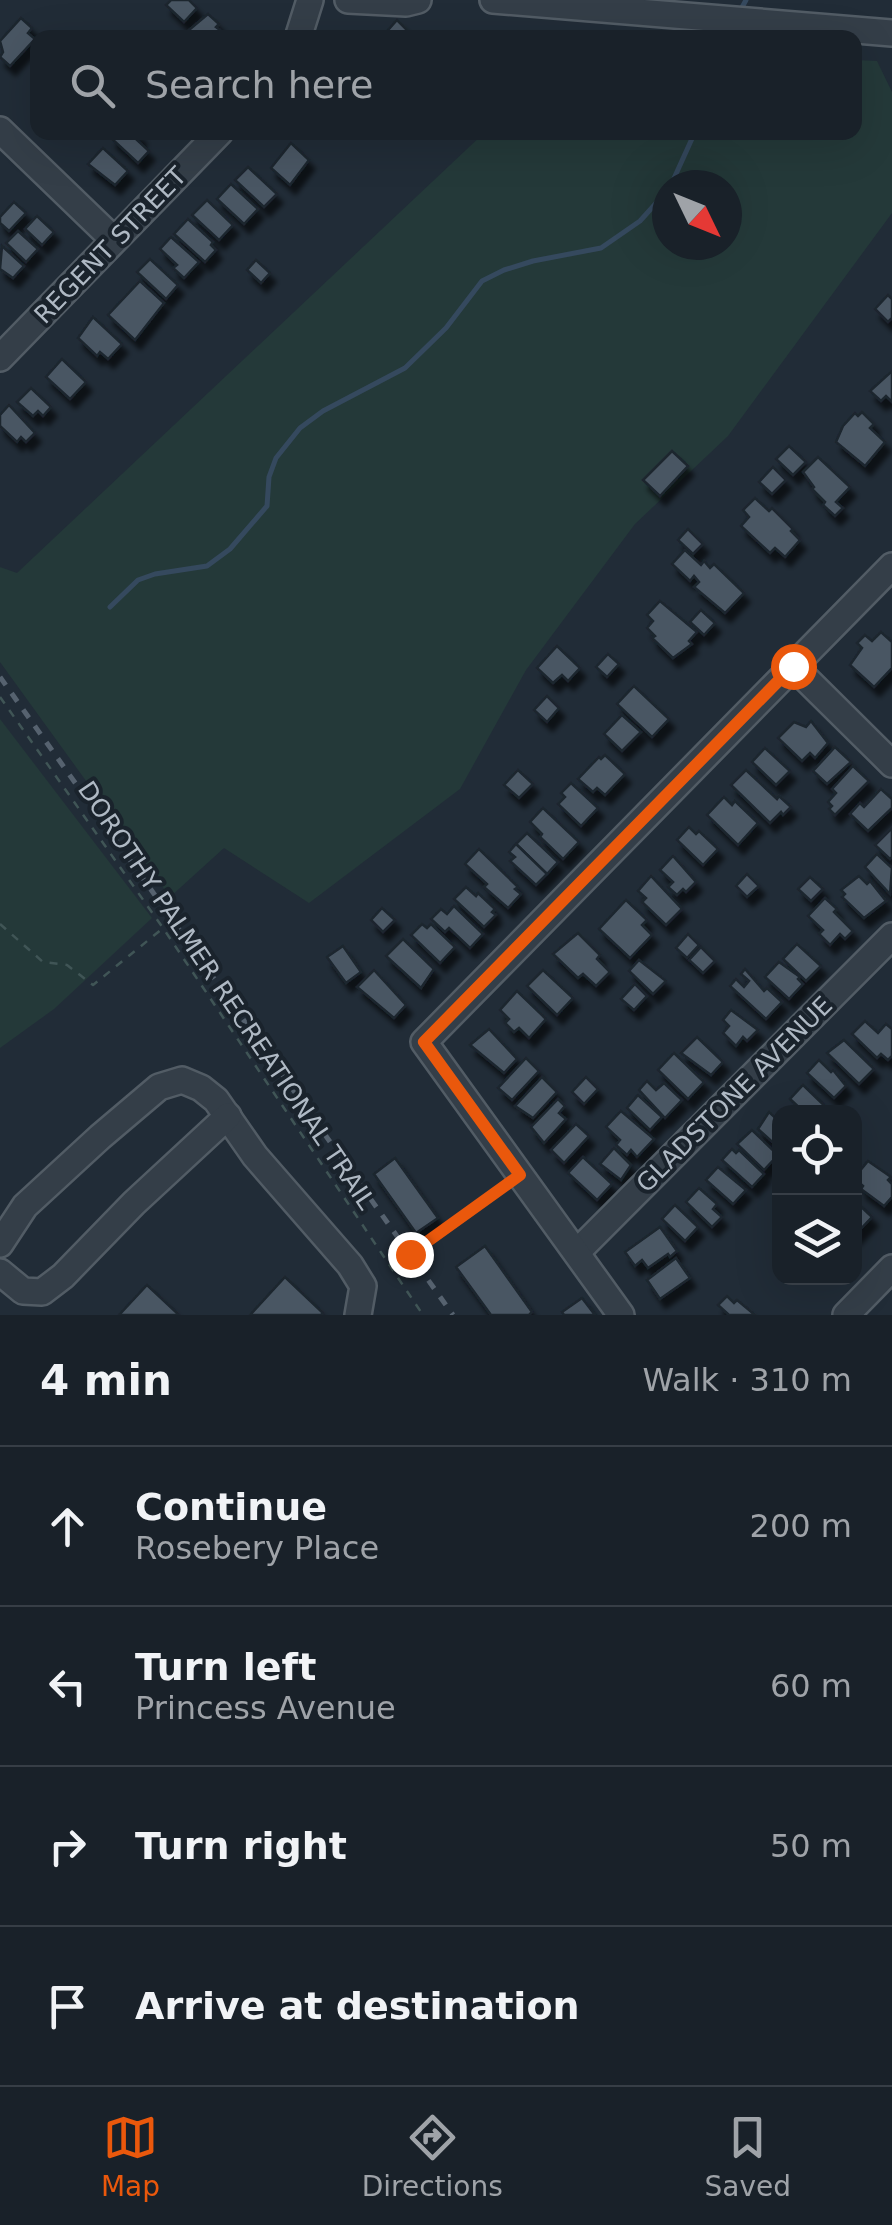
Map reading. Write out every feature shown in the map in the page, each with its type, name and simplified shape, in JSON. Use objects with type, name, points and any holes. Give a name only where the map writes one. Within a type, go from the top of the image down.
[{"type":"street","points":[[301,30],[310,0]]},
{"type":"street","points":[[348,0],[418,0]]},
{"type":"street","points":[[493,0],[856,30]]},
{"type":"street","points":[[862,31],[892,33]]},
{"type":"street","points":[[0,130],[114,240]]},
{"type":"street","name":"REGENT STREET","points":[[0,358],[212,140]]},
{"type":"street","points":[[622,1315],[424,1042],[892,566]]},
{"type":"street","points":[[793,666],[892,764]]},
{"type":"street","name":"GLADSTONE AVENUE","points":[[577,1252],[892,936]]},
{"type":"street","points":[[0,1244],[25,1206],[159,1087],[182,1080],[216,1100],[255,1156],[350,1265],[363,1286],[358,1315]]},
{"type":"street","points":[[0,1272],[23,1291],[42,1292],[228,1116]]},
{"type":"street","points":[[846,1315],[892,1268]]},
{"type":"path","name":"DOROTHY PALMER RECREATIONAL TRAIL","points":[[0,696],[164,928],[423,1315]]},
{"type":"path","points":[[0,924],[43,962],[67,965],[93,985],[164,928]]},
{"type":"path","points":[[390,1268],[520,1175]]},
{"type":"green space","points":[[862,60],[877,61],[892,92],[892,213],[728,436],[635,524],[526,670],[460,789],[309,903],[224,848],[170,897],[0,662],[0,567],[17,573],[477,140],[862,140]]},
{"type":"green space","points":[[0,719],[152,918],[54,1009],[0,1048]]},
{"type":"building","points":[[171,0],[189,0],[197,8],[184,22],[166,5]]},
{"type":"building","points":[[208,14],[220,30],[189,30]]},
{"type":"building","points":[[21,18],[32,28],[28,33],[30,44],[10,66],[0,57],[0,41]]},
{"type":"building","points":[[397,20],[407,30],[388,30]]},
{"type":"building","points":[[113,140],[137,140],[149,151],[138,163]]},
{"type":"building","points":[[291,143],[309,160],[290,185],[271,168]]},
{"type":"building","points":[[103,148],[128,171],[115,185],[88,164]]},
{"type":"building","points":[[248,167],[277,194],[264,207],[235,180]]},
{"type":"building","points":[[231,184],[258,209],[244,224],[217,199]]},
{"type":"building","points":[[207,200],[233,225],[219,240],[192,215]]},
{"type":"building","points":[[14,202],[26,213],[9,231],[0,223],[0,217]]},
{"type":"building","points":[[37,216],[54,232],[42,245],[25,229]]},
{"type":"building","points":[[188,219],[213,242],[216,250],[205,262],[174,234]]},
{"type":"building","points":[[18,231],[38,249],[26,262],[6,243]]},
{"type":"building","points":[[171,237],[199,262],[184,278],[160,249]]},
{"type":"building","points":[[2,246],[24,266],[13,278],[0,269]]},
{"type":"building","points":[[150,259],[178,285],[166,299],[137,272]]},
{"type":"building","points":[[256,260],[270,273],[261,283],[247,270]]},
{"type":"building","points":[[140,281],[164,303],[135,340],[108,315]]},
{"type":"building","points":[[888,295],[892,299],[892,318],[888,322],[875,309]]},
{"type":"building","points":[[93,317],[122,344],[108,359],[100,352],[97,356],[78,338]]},
{"type":"building","points":[[62,359],[86,382],[70,399],[46,377]]},
{"type":"building","points":[[892,371],[892,402],[886,396],[881,401],[870,391]]},
{"type":"building","points":[[31,388],[51,407],[43,416],[38,411],[33,416],[17,402]]},
{"type":"building","points":[[9,405],[35,433],[26,442],[21,437],[17,442],[0,426],[0,415]]},
{"type":"building","points":[[862,412],[874,424],[870,428],[885,442],[865,466],[836,442],[843,426],[855,413],[858,416]]},
{"type":"building","points":[[789,446],[806,462],[793,475],[776,459]]},
{"type":"building","points":[[672,451],[688,466],[660,496],[643,480]]},
{"type":"building","points":[[818,457],[850,487],[836,502],[843,508],[835,516],[823,505],[825,502],[803,472]]},
{"type":"building","points":[[773,467],[786,480],[772,494],[759,482]]},
{"type":"building","points":[[755,498],[769,511],[772,508],[800,540],[785,557],[775,548],[770,553],[741,526],[749,517],[743,510]]},
{"type":"building","points":[[688,529],[703,544],[693,554],[678,540]]},
{"type":"building","points":[[685,550],[701,565],[704,561],[710,568],[714,564],[744,593],[725,613],[694,587],[699,582],[694,576],[690,581],[672,564]]},
{"type":"building","points":[[660,601],[697,632],[689,641],[692,644],[673,658],[647,628],[653,621],[647,615]]},
{"type":"building","points":[[701,610],[715,623],[704,635],[690,622]]},
{"type":"building","points":[[881,632],[892,642],[892,668],[874,687],[850,665],[862,648],[857,643],[865,635],[872,641]]},
{"type":"building","points":[[557,646],[580,668],[568,681],[562,675],[553,683],[537,668]]},
{"type":"building","points":[[608,654],[619,664],[607,677],[596,667]]},
{"type":"building","points":[[634,686],[669,719],[652,737],[617,704]]},
{"type":"building","points":[[547,696],[559,708],[547,722],[534,710]]},
{"type":"building","points":[[622,715],[641,732],[622,751],[604,734]]},
{"type":"building","points":[[811,721],[828,743],[815,758],[810,753],[802,761],[778,738],[794,722],[806,727]]},
{"type":"building","points":[[835,747],[851,762],[827,784],[813,771]]},
{"type":"building","points":[[765,748],[790,771],[776,785],[752,762]]},
{"type":"building","points":[[605,755],[625,774],[605,795],[597,788],[593,792],[578,779]]},
{"type":"building","points":[[853,766],[869,781],[835,815],[828,802],[836,793],[832,789]]},
{"type":"building","points":[[518,770],[533,784],[519,798],[504,785]]},
{"type":"building","points":[[746,770],[791,807],[783,815],[781,812],[770,823],[731,785]]},
{"type":"building","points":[[571,783],[598,808],[581,826],[558,804],[565,797],[561,793]]},
{"type":"building","points":[[881,789],[892,799],[892,808],[868,831],[850,814],[860,803],[864,807]]},
{"type":"building","points":[[724,797],[732,805],[735,801],[758,823],[738,845],[707,815]]},
{"type":"building","points":[[543,808],[579,842],[563,859],[530,822]]},
{"type":"building","points":[[689,827],[718,849],[703,865],[677,840]]},
{"type":"building","points":[[892,828],[892,857],[890,859],[875,845]]},
{"type":"building","points":[[527,833],[558,862],[547,874],[516,844]]},
{"type":"building","points":[[516,844],[547,874],[536,885],[510,861],[515,857],[509,852]]},
{"type":"building","points":[[479,849],[518,887],[515,889],[521,894],[508,908],[465,864]]},
{"type":"building","points":[[877,854],[892,868],[890,894],[865,867]]},
{"type":"building","points":[[673,856],[696,882],[677,895],[668,887],[673,882],[660,870]]},
{"type":"building","points":[[747,874],[759,886],[747,897],[736,886]]},
{"type":"building","points":[[651,876],[682,909],[666,925],[642,902],[646,898],[638,891]]},
{"type":"building","points":[[859,876],[867,884],[870,881],[886,901],[864,918],[842,897],[845,894],[841,890]]},
{"type":"building","points":[[810,877],[823,889],[811,901],[798,889]]},
{"type":"building","points":[[466,887],[495,909],[492,912],[496,915],[484,927],[454,899]]},
{"type":"building","points":[[825,898],[853,931],[845,939],[840,934],[830,945],[819,934],[823,930],[808,916]]},
{"type":"building","points":[[626,900],[647,920],[642,925],[652,935],[630,958],[599,929]]},
{"type":"building","points":[[454,906],[483,934],[470,948],[449,928],[445,932],[431,919],[441,909],[447,914]]},
{"type":"building","points":[[382,908],[395,920],[383,932],[371,920]]},
{"type":"building","points":[[422,924],[427,928],[431,924],[455,947],[440,963],[411,935]]},
{"type":"building","points":[[578,933],[600,955],[597,959],[610,972],[596,986],[583,974],[578,978],[553,954]]},
{"type":"building","points":[[688,934],[699,945],[687,958],[676,948]]},
{"type":"building","points":[[403,939],[434,969],[421,988],[386,956]]},
{"type":"building","points":[[797,944],[821,966],[806,981],[783,959]]},
{"type":"building","points":[[343,946],[361,972],[346,983],[327,957]]},
{"type":"building","points":[[701,947],[715,961],[703,973],[689,960]]},
{"type":"building","points":[[639,960],[666,981],[653,994],[629,971]]},
{"type":"building","points":[[779,962],[800,977],[803,984],[789,999],[765,977]]},
{"type":"building","points":[[745,969],[764,991],[767,988],[782,1002],[766,1019],[730,986],[736,979],[744,987],[749,981],[741,974]]},
{"type":"building","points":[[374,970],[406,1005],[394,1018],[357,987]]},
{"type":"building","points":[[543,970],[573,998],[557,1015],[527,986]]},
{"type":"building","points":[[635,984],[647,996],[634,1010],[621,999]]},
{"type":"building","points":[[517,991],[546,1019],[529,1038],[519,1028],[514,1032],[500,1010]]},
{"type":"building","points":[[731,1010],[758,1030],[747,1041],[743,1037],[736,1046],[723,1033],[729,1026],[723,1020]]},
{"type":"building","points":[[865,1021],[878,1033],[886,1024],[892,1029],[892,1056],[888,1060],[881,1054],[877,1058],[852,1034]]},
{"type":"building","points":[[489,1029],[517,1059],[504,1073],[470,1045]]},
{"type":"building","points":[[697,1037],[723,1062],[711,1075],[681,1053]]},
{"type":"building","points":[[844,1040],[874,1069],[859,1084],[827,1053]]},
{"type":"building","points":[[674,1053],[704,1082],[688,1099],[658,1070]]},
{"type":"building","points":[[526,1058],[539,1071],[512,1100],[498,1088]]},
{"type":"building","points":[[819,1060],[846,1086],[834,1098],[807,1073]]},
{"type":"building","points":[[542,1077],[557,1092],[533,1118],[515,1106]]},
{"type":"building","points":[[586,1077],[598,1089],[584,1104],[572,1092]]},
{"type":"building","points":[[647,1081],[656,1090],[664,1083],[682,1100],[665,1118],[639,1090]]},
{"type":"building","points":[[803,1085],[824,1105],[796,1105],[790,1099]]},
{"type":"building","points":[[638,1095],[662,1117],[650,1130],[627,1108]]},
{"type":"building","points":[[558,1099],[565,1106],[559,1113],[566,1119],[544,1143],[531,1127]]},
{"type":"building","points":[[621,1111],[654,1139],[637,1157],[631,1150],[627,1155],[616,1145],[620,1140],[606,1127]]},
{"type":"building","points":[[769,1112],[772,1142],[758,1129]]},
{"type":"building","points":[[576,1124],[589,1136],[564,1163],[551,1150]]},
{"type":"building","points":[[752,1130],[772,1149],[772,1161],[764,1170],[737,1144]]},
{"type":"building","points":[[614,1148],[631,1165],[621,1180],[600,1164]]},
{"type":"building","points":[[732,1149],[736,1153],[739,1150],[764,1174],[752,1187],[722,1160]]},
{"type":"building","points":[[583,1157],[612,1184],[597,1200],[568,1173]]},
{"type":"building","points":[[395,1158],[438,1218],[416,1233],[374,1174]]},
{"type":"building","points":[[868,1161],[891,1177],[888,1180],[892,1197],[884,1206],[862,1190],[862,1168]]},
{"type":"building","points":[[718,1167],[746,1190],[733,1204],[706,1180]]},
{"type":"building","points":[[699,1188],[717,1204],[713,1209],[722,1217],[712,1227],[686,1202]]},
{"type":"building","points":[[675,1205],[698,1227],[685,1241],[662,1219]]},
{"type":"building","points":[[862,1208],[872,1217],[862,1228]]},
{"type":"building","points":[[660,1227],[677,1251],[648,1268],[642,1260],[635,1266],[625,1252]]},
{"type":"building","points":[[485,1246],[532,1312],[529,1315],[491,1315],[456,1267]]},
{"type":"building","points":[[676,1258],[690,1278],[660,1299],[647,1280]]},
{"type":"building","points":[[285,1277],[323,1313],[321,1315],[250,1315]]},
{"type":"building","points":[[147,1285],[179,1315],[119,1315]]},
{"type":"building","points":[[727,1296],[755,1315],[729,1315],[718,1305]]},
{"type":"building","points":[[582,1298],[595,1315],[564,1315],[562,1312]]},
{"type":"waterway","points":[[740,11],[746,0]]},
{"type":"waterway","points":[[678,170],[691,140]]},
{"type":"waterway","points":[[110,607],[138,580],[207,566],[230,549],[267,506],[269,477],[276,458],[300,428],[323,411],[405,368],[446,328],[482,281],[533,261],[601,248],[640,221],[652,208]]},
{"type":"railway","points":[[0,677],[453,1315]]},
{"type":"route","points":[[410,1254],[520,1175],[424,1042],[793,666]]}]
